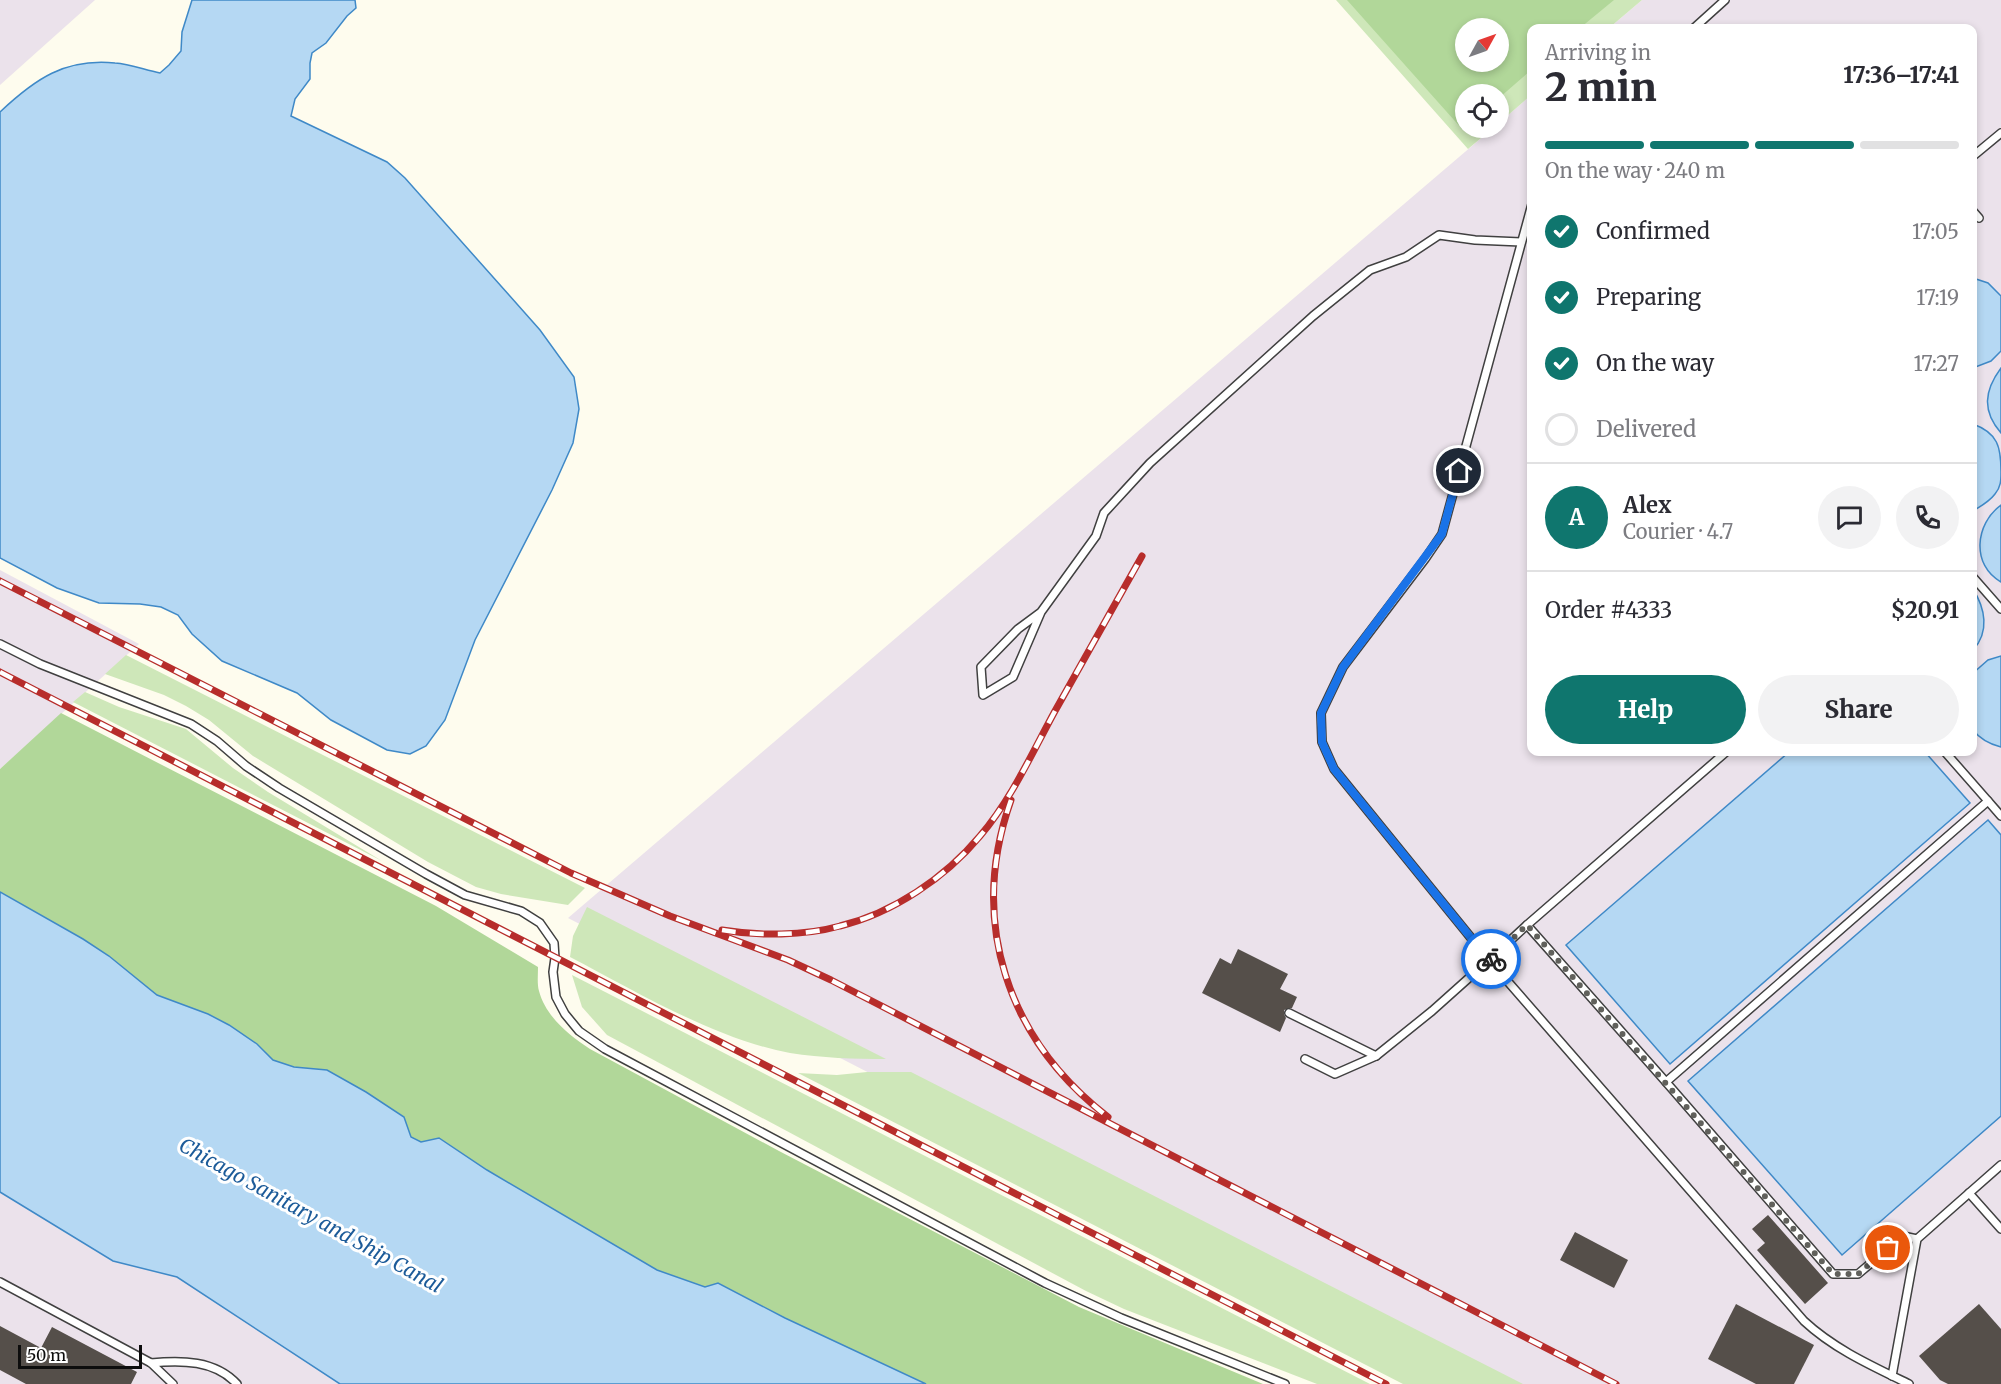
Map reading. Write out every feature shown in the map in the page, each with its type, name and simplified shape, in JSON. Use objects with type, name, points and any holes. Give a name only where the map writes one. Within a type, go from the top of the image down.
[{"type":"lane","points":[[1698,24],[1725,0]]},
{"type":"lane","points":[[1977,153],[2001,133]]},
{"type":"lane","points":[[1527,221],[1442,534],[1343,667],[1321,713],[1322,742],[1334,769],[1489,960],[1804,1322],[1821,1338],[1909,1384]]},
{"type":"lane","points":[[1041,612],[1018,628],[981,667],[983,695],[1013,677],[1041,612],[1096,536],[1104,513],[1150,463],[1313,316],[1370,270],[1406,257],[1439,235],[1475,240],[1521,242]]},
{"type":"lane","points":[[1977,582],[2001,609]]},
{"type":"lane","points":[[0,644],[39,664],[191,724],[279,788],[426,874],[465,895],[521,911],[540,922],[554,943],[553,972],[556,997],[565,1014],[579,1031],[605,1049],[1045,1283],[1121,1318],[1284,1384]]},
{"type":"lane","points":[[1305,1059],[1335,1074],[1376,1056],[1432,1011],[1721,756]]},
{"type":"lane","points":[[1949,756],[2001,816]]},
{"type":"lane","points":[[1666,1082],[1988,801]]},
{"type":"lane","points":[[1527,925],[1833,1274],[1858,1274],[1902,1236],[1917,1239]]},
{"type":"lane","points":[[1289,1013],[1376,1056]]},
{"type":"lane","points":[[1892,1376],[1917,1239],[2001,1165]]},
{"type":"lane","points":[[1969,1193],[2001,1228]]},
{"type":"lane","points":[[0,1282],[151,1363],[173,1384]]},
{"type":"lane","points":[[151,1363],[176,1360],[194,1363],[230,1376],[237,1384]]},
{"type":"shaded area","points":[[0,0],[95,0],[0,85]]},
{"type":"shaded area","points":[[1642,0],[2001,0],[2001,1384],[1474,1384],[568,918],[1481,138],[1509,138],[1509,114],[1527,98],[1527,756],[1977,756],[1977,24],[1614,24]]},
{"type":"shaded area","points":[[0,570],[139,644],[0,769]]},
{"type":"shaded area","points":[[0,1192],[113,1261],[177,1277],[340,1384],[0,1384]]},
{"type":"green space","points":[[1336,0],[1642,0],[1614,24],[1527,24],[1527,98],[1509,114],[1509,84],[1455,84],[1455,134]]},
{"type":"green space","points":[[1347,0],[1614,0],[1585,24],[1527,24],[1527,74],[1509,89],[1509,84],[1455,84],[1455,121]]},
{"type":"green space","points":[[1458,138],[1481,138],[1468,149]]},
{"type":"green space","points":[[126,655],[585,888],[568,905],[501,894],[476,887],[428,862],[253,756],[209,720],[186,706],[164,695],[105,674]]},
{"type":"green space","points":[[85,692],[119,707],[186,729],[233,768],[268,792],[382,861],[73,702]]},
{"type":"green space","points":[[61,713],[436,906],[538,967],[538,988],[547,1009],[566,1031],[590,1049],[779,1151],[1079,1307],[1263,1384],[926,1384],[785,1318],[718,1283],[705,1287],[657,1270],[487,1170],[439,1138],[421,1142],[411,1137],[403,1117],[327,1070],[294,1067],[273,1060],[257,1044],[229,1025],[208,1014],[157,995],[109,956],[0,892],[0,769]]},
{"type":"green space","points":[[587,907],[886,1059],[814,1056],[762,1046],[705,1026],[649,999],[570,957],[573,936]]},
{"type":"green space","points":[[572,975],[1370,1384],[1317,1384],[1124,1309],[1086,1291],[607,1035],[582,1007]]},
{"type":"green space","points":[[911,1072],[1523,1384],[1403,1384],[798,1073],[837,1075]]},
{"type":"water","points":[[192,0],[355,0],[356,8],[326,43],[312,53],[310,79],[295,99],[291,116],[387,162],[405,178],[540,330],[574,377],[579,409],[573,443],[552,490],[475,640],[445,720],[426,746],[410,754],[387,750],[331,720],[297,693],[222,661],[192,634],[178,615],[161,607],[99,603],[57,588],[0,558],[0,112],[26,90],[52,73],[81,64],[97,62],[121,64],[160,73],[181,51],[182,32]]},
{"type":"water","points":[[1977,279],[1988,283],[2001,296],[2001,351],[1991,361],[1977,366]]},
{"type":"water","points":[[2001,368],[2001,433],[1991,417],[1988,401],[1991,385]]},
{"type":"water","points":[[1977,426],[1993,437],[1999,448],[2000,483],[1988,502],[1977,509]]},
{"type":"water","points":[[2001,505],[2001,582],[1991,575],[1985,565],[1980,544],[1986,523]]},
{"type":"water","points":[[1977,598],[1984,620],[1982,636],[1978,643]]},
{"type":"water","points":[[2001,656],[2001,747],[1985,741],[1977,734],[1977,670],[1988,660]]},
{"type":"water","points":[[1784,756],[1929,756],[1970,803],[1670,1064],[1566,945]]},
{"type":"water","points":[[1988,820],[2001,835],[2001,1116],[1842,1255],[1688,1081]]},
{"type":"water","name":"Chicago Sanitary and Ship Canal","points":[[0,892],[109,956],[157,995],[208,1014],[229,1025],[257,1044],[273,1060],[294,1067],[327,1070],[404,1117],[411,1137],[421,1142],[439,1138],[487,1170],[657,1270],[705,1287],[718,1283],[785,1318],[926,1384],[340,1384],[177,1277],[113,1261],[0,1192]]},
{"type":"building","points":[[1238,949],[1288,974],[1280,989],[1297,997],[1292,1008],[1284,1010],[1286,1018],[1280,1032],[1202,993],[1220,958],[1231,964]]},
{"type":"building","points":[[1768,1215],[1828,1283],[1805,1304],[1757,1250],[1765,1243],[1752,1229]]},
{"type":"building","points":[[1575,1232],[1628,1260],[1614,1288],[1560,1260]]},
{"type":"building","points":[[1736,1304],[1814,1345],[1794,1384],[1756,1384],[1708,1359]]},
{"type":"building","points":[[1979,1304],[2001,1329],[2001,1384],[1948,1384],[1940,1380],[1919,1356]]},
{"type":"building","points":[[0,1326],[41,1348],[52,1327],[137,1372],[131,1384],[26,1384],[0,1370]]},
{"type":"railway","points":[[722,930],[781,934],[812,932],[840,926],[898,903],[917,892],[951,866],[980,836],[1002,807],[1142,556]]},
{"type":"railway","points":[[0,581],[571,873],[670,916],[788,960],[831,980],[1616,1384]]},
{"type":"railway","points":[[0,672],[1386,1384]]},
{"type":"railway","points":[[1011,800],[999,845],[994,890],[996,933],[1006,975],[1022,1015],[1044,1052],[1073,1086],[1108,1117]]},
{"type":"way so far","points":[[1491,959],[1527,925],[1833,1274],[1858,1274],[1888,1248]]},
{"type":"route","points":[[1459,471],[1442,534],[1343,667],[1321,713],[1322,742],[1334,769],[1489,960],[1491,959]]}]
